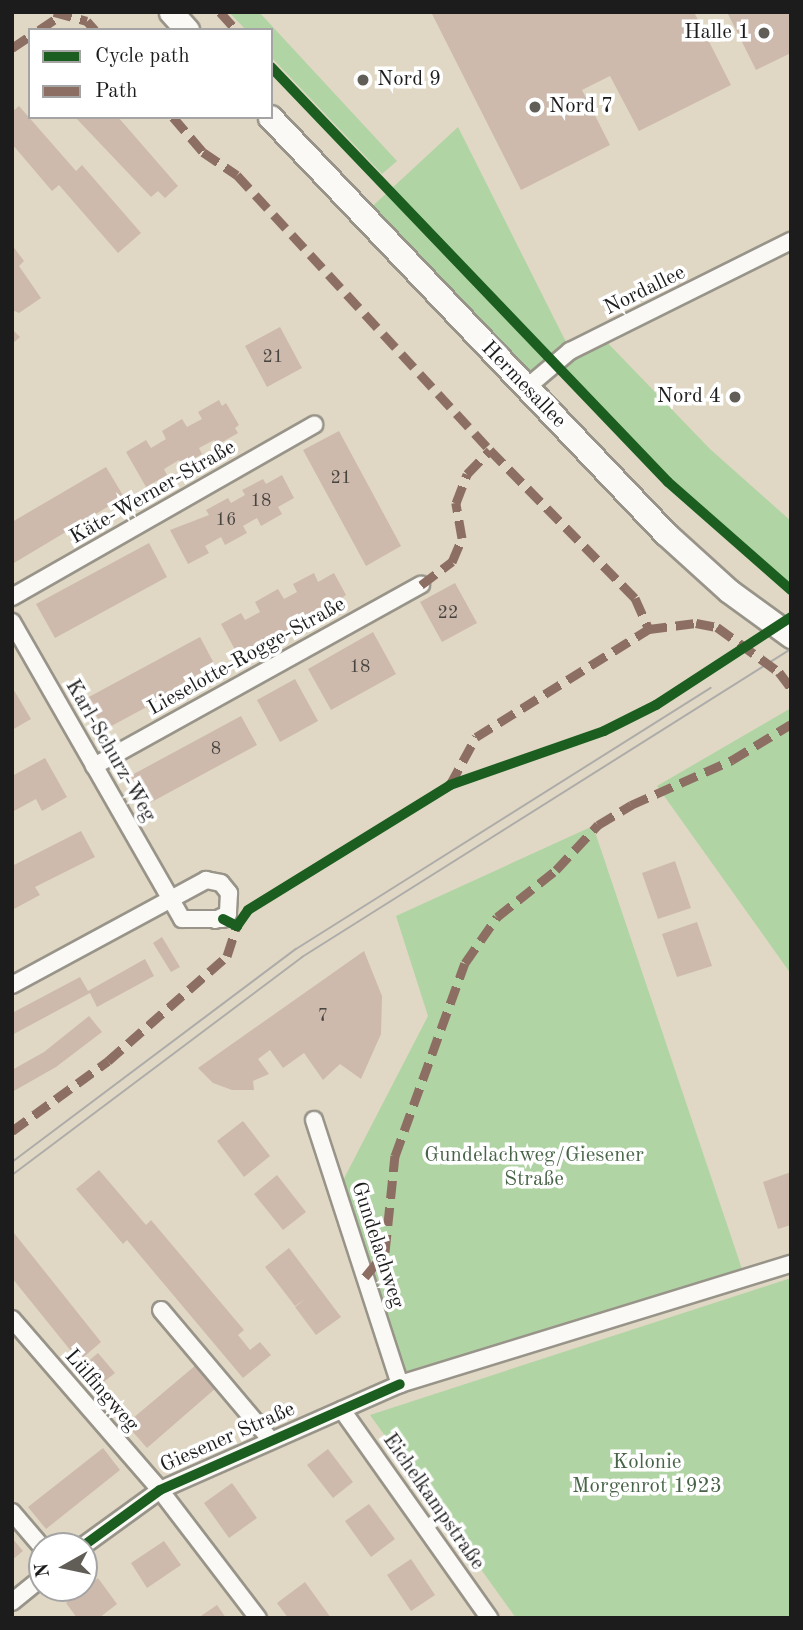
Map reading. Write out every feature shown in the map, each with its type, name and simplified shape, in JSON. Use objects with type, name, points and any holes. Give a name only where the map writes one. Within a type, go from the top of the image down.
[{"type":"main road","points":[[171,12],[185,28]]},
{"type":"main road","name":"Hermesallee","points":[[272,119],[525,389],[665,533],[729,591],[791,636]]},
{"type":"street","name":"Nordallee","points":[[525,389],[570,351],[791,241]]},
{"type":"street","name":"Käte-Werner-Straße","points":[[12,597],[314,425]]},
{"type":"street","name":"Lieselotte-Rogge-Straße","points":[[94,766],[421,585]]},
{"type":"street","name":"Karl-Schurz-Weg","points":[[12,622],[171,900]]},
{"type":"street","points":[[12,985],[206,880],[221,883],[229,893],[230,904],[228,914],[218,920],[182,919],[171,900]]},
{"type":"street","name":"Gundelachweg","points":[[314,1120],[400,1384]]},
{"type":"street","name":"Giesener Straße","points":[[98,1535],[160,1490],[270,1439],[400,1384],[791,1264]]},
{"type":"street","points":[[161,1310],[270,1439]]},
{"type":"street","name":"Lülfingweg","points":[[12,1319],[160,1490],[258,1618]]},
{"type":"street","name":"Eichelkampstraße","points":[[342,1410],[489,1618]]},
{"type":"street","points":[[12,1512],[29,1532]]},
{"type":"street","points":[[12,1602],[28,1589]]},
{"type":"green space","points":[[229,12],[259,12],[397,161],[382,174],[273,59],[273,28],[244,28]]},
{"type":"green space","points":[[458,127],[570,350],[601,336],[710,449],[791,521],[791,590],[701,515],[554,364],[525,389],[363,215]]},
{"type":"green space","points":[[791,708],[791,974],[657,786]]},
{"type":"green space","name":"Gundelachweg/Giesener Straße","points":[[593,826],[745,1278],[400,1384],[337,1192],[428,1016],[396,916]]},
{"type":"green space","name":"Kolonie Morgenrot 1923","points":[[791,1278],[791,1618],[516,1618],[370,1415]]},
{"type":"building","name":"Nord 7","points":[[431,12],[694,12],[731,85],[639,131],[610,76],[582,90],[610,145],[521,190]]},
{"type":"building","name":"Halle 1","points":[[727,12],[791,12],[791,53],[756,70]]},
{"type":"building","points":[[19,106],[76,171],[82,165],[141,233],[118,253],[59,185],[52,191],[12,144],[12,112]]},
{"type":"building","points":[[77,119],[120,119],[178,186],[165,198],[158,191],[151,197]]},
{"type":"building","points":[[12,245],[24,261],[19,266],[41,298],[19,313],[12,310]]},
{"type":"building","points":[[280,327],[302,368],[267,387],[245,346]]},
{"type":"building","points":[[12,329],[20,337],[12,344]]},
{"type":"building","points":[[219,400],[222,406],[226,403],[239,425],[235,428],[238,433],[217,445],[214,440],[199,448],[202,454],[182,466],[179,460],[164,469],[167,475],[146,487],[126,452],[146,440],[151,448],[166,439],[162,431],[182,419],[187,427],[202,419],[198,412]]},
{"type":"building","points":[[339,431],[401,546],[366,566],[303,450]]},
{"type":"building","points":[[106,467],[124,497],[14,563],[12,522]]},
{"type":"building","points":[[282,475],[294,498],[278,507],[282,514],[261,526],[257,518],[243,526],[247,533],[225,545],[221,537],[205,546],[209,553],[188,564],[170,530],[209,515],[206,510],[228,498],[231,503],[245,495],[242,490],[263,479],[266,484]]},
{"type":"building","points":[[149,543],[167,577],[55,638],[36,604]]},
{"type":"building","points":[[314,573],[318,582],[334,573],[346,595],[312,620],[309,614],[297,621],[302,629],[275,643],[271,635],[259,642],[262,647],[240,659],[221,624],[241,613],[245,620],[260,612],[255,602],[278,589],[284,599],[297,592],[293,584]]},
{"type":"building","points":[[455,583],[477,623],[442,642],[420,602]]},
{"type":"building","points":[[373,632],[396,674],[331,710],[308,669]]},
{"type":"building","points":[[200,637],[217,669],[104,730],[87,698]]},
{"type":"building","points":[[295,679],[318,721],[280,742],[257,700]]},
{"type":"building","points":[[12,687],[31,719],[12,730]]},
{"type":"building","points":[[241,716],[257,745],[146,805],[130,776]]},
{"type":"building","points":[[45,758],[67,797],[42,811],[36,799],[12,812],[12,776]]},
{"type":"building","points":[[81,831],[95,857],[35,887],[40,895],[12,910],[12,866]]},
{"type":"building","points":[[675,861],[691,908],[658,919],[642,873]]},
{"type":"building","points":[[697,922],[712,966],[677,977],[662,934]]},
{"type":"building","points":[[162,937],[180,967],[171,972],[153,943]]},
{"type":"building","points":[[364,951],[382,996],[381,1034],[361,1079],[340,1064],[323,1080],[304,1053],[283,1068],[270,1050],[258,1059],[269,1074],[253,1081],[254,1090],[232,1090],[213,1083],[198,1068]]},
{"type":"building","points":[[145,959],[154,976],[97,1007],[90,993],[12,1035],[12,1013],[80,977],[88,991]]},
{"type":"building","points":[[89,1016],[102,1032],[56,1067],[12,1092],[12,1070],[44,1052]]},
{"type":"building","points":[[243,1121],[270,1156],[244,1177],[217,1141]]},
{"type":"building","points":[[99,1170],[146,1225],[151,1220],[244,1330],[238,1335],[250,1350],[260,1342],[271,1355],[243,1378],[127,1240],[123,1244],[76,1189]]},
{"type":"building","points":[[791,1172],[791,1225],[778,1229],[763,1182]]},
{"type":"building","points":[[277,1175],[306,1212],[283,1230],[254,1194]]},
{"type":"building","points":[[14,1233],[101,1342],[79,1361],[12,1278]]},
{"type":"building","points":[[289,1248],[341,1317],[316,1335],[295,1307],[305,1299],[295,1306],[265,1267]]},
{"type":"building","points":[[98,1353],[115,1373],[101,1384],[85,1364]]},
{"type":"building","points":[[196,1365],[216,1388],[147,1448],[126,1424]]},
{"type":"building","points":[[103,1448],[120,1470],[46,1529],[28,1507]]},
{"type":"building","points":[[328,1449],[353,1482],[333,1498],[307,1465]]},
{"type":"building","points":[[232,1483],[257,1518],[229,1538],[204,1503]]},
{"type":"building","points":[[369,1504],[395,1539],[371,1557],[345,1521]]},
{"type":"building","points":[[12,1538],[23,1551],[12,1560]]},
{"type":"building","points":[[164,1541],[181,1565],[147,1588],[131,1563]]},
{"type":"building","points":[[411,1559],[435,1595],[411,1611],[387,1575]]},
{"type":"building","points":[[98,1578],[117,1604],[99,1618],[77,1618],[66,1603],[98,1602]]},
{"type":"building","points":[[305,1582],[331,1618],[288,1618],[277,1603]]},
{"type":"building","points":[[217,1605],[226,1618],[198,1618]]},
{"type":"tram line","points":[[12,1175],[302,957],[791,649]]},
{"type":"tram line","points":[[12,1162],[296,949],[711,688]]},
{"type":"marked path","points":[[54,12],[87,21],[93,28]]},
{"type":"marked path","points":[[220,12],[234,28]]},
{"type":"marked path","points":[[42,28],[58,17]]},
{"type":"marked path","points":[[12,48],[28,37]]},
{"type":"marked path","points":[[175,119],[203,152],[237,175],[490,450],[635,598],[649,629]]},
{"type":"marked path","points":[[421,585],[452,562],[462,538],[456,503],[467,474],[490,450]]},
{"type":"marked path","points":[[450,785],[476,737],[649,629],[696,623],[717,627],[779,672],[791,688]]},
{"type":"marked path","points":[[365,1277],[385,1252],[395,1156],[465,963],[497,917],[556,870],[598,825],[631,805],[732,760],[791,724]]},
{"type":"marked path","points":[[12,1131],[108,1061],[227,956],[237,926]]},
{"type":"cycle path","points":[[273,69],[668,482],[791,590]]},
{"type":"cycle path","points":[[223,919],[237,926],[248,910],[450,785],[604,731],[656,705],[791,617]]},
{"type":"cycle path","points":[[98,1535],[160,1490],[400,1384]]},
{"type":"place","name":"Halle 1","points":[[764,33]]},
{"type":"place","name":"Nord 9","points":[[363,80]]},
{"type":"place","name":"Nord 7","points":[[535,107]]},
{"type":"place","name":"Nord 4","points":[[735,397]]}]
